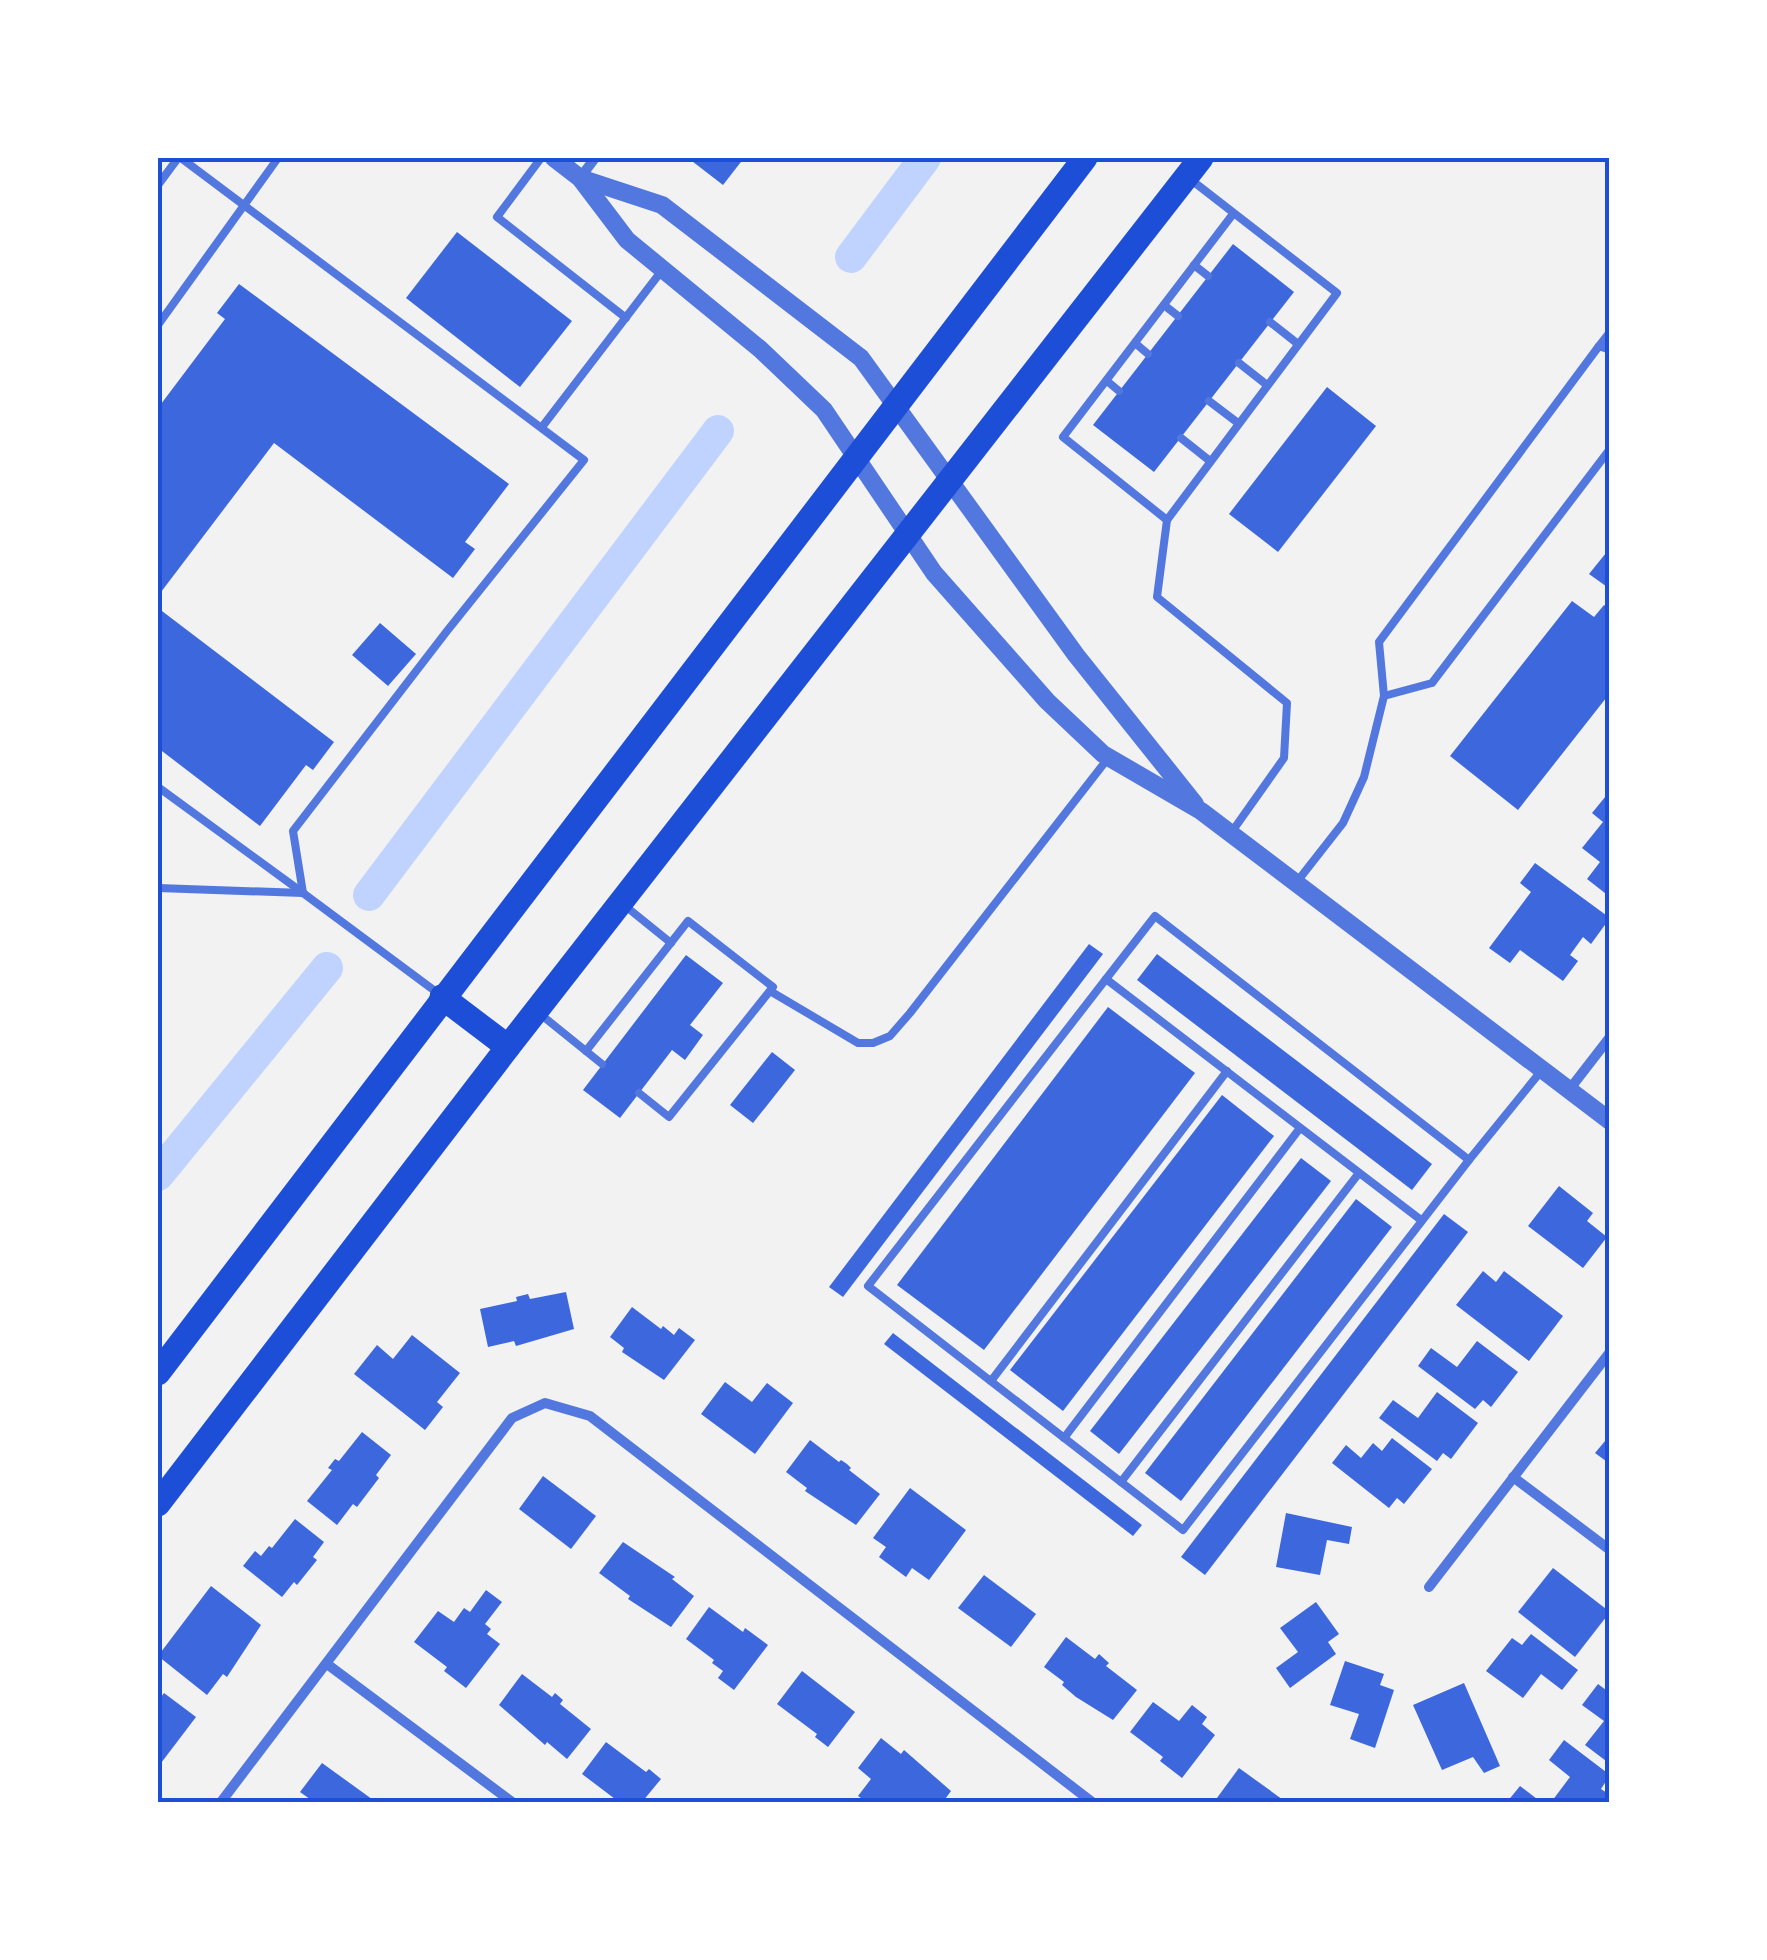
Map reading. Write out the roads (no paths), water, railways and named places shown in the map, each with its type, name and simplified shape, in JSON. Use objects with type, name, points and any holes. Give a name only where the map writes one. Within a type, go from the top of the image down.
[{"type":"main road","points":[[158,1373],[1085,158]]},
{"type":"main road","points":[[158,1504],[1193,167]]},
{"type":"main road","points":[[442,997],[508,1047]]},
{"type":"street","points":[[554,158],[580,178],[627,240],[760,348],[824,410],[934,573],[1048,701],[1109,757],[1201,811],[1610,1121]]},
{"type":"street","points":[[580,178],[595,158]]},
{"type":"street","points":[[580,178],[662,205],[861,358],[1076,655],[1201,811]]},
{"type":"street","points":[[1569,1090],[1610,1038]]},
{"type":"street","points":[[1429,1587],[1610,1352]]},
{"type":"street","points":[[221,1802],[512,1418],[545,1404],[590,1416],[1092,1802]]},
{"type":"street","points":[[1513,1477],[1610,1550]]},
{"type":"street","points":[[327,1664],[512,1802]]},
{"type":"lane","points":[[158,184],[179,158],[584,460],[294,832],[303,892]]},
{"type":"lane","points":[[158,325],[278,158]]},
{"type":"lane","points":[[542,158],[497,218],[626,318]]},
{"type":"lane","points":[[1193,167],[1233,214],[1336,293],[1167,520],[1157,597],[1287,703],[1284,758],[1230,834]]},
{"type":"lane","points":[[1167,520],[1063,438],[1233,214]]},
{"type":"lane","points":[[1194,266],[1208,276]]},
{"type":"lane","points":[[542,427],[663,269]]},
{"type":"lane","points":[[1164,305],[1178,316]]},
{"type":"lane","points":[[1270,322],[1298,344]]},
{"type":"lane","points":[[1296,883],[1343,823],[1364,777],[1384,696],[1379,642],[1610,332]]},
{"type":"lane","points":[[1135,342],[1148,354]]},
{"type":"lane","points":[[1599,346],[1610,350]]},
{"type":"lane","points":[[1238,363],[1268,384]]},
{"type":"lane","points":[[1106,381],[1119,391]]},
{"type":"lane","points":[[1209,401],[1238,423]]},
{"type":"lane","points":[[1181,438],[1210,461]]},
{"type":"lane","points":[[1384,696],[1432,683],[1610,448]]},
{"type":"lane","points":[[770,991],[858,1043],[873,1043],[890,1036],[1109,757]]},
{"type":"lane","points":[[158,787],[442,997]]},
{"type":"lane","points":[[158,888],[303,892]]},
{"type":"lane","points":[[621,903],[671,943]]},
{"type":"lane","points":[[1469,1160],[1154,916],[868,1286],[1183,1530],[1421,1220],[1542,1070]]},
{"type":"lane","points":[[586,1051],[688,921],[773,986],[669,1117],[639,1093]]},
{"type":"lane","points":[[1106,979],[1421,1220]]},
{"type":"lane","points":[[536,1011],[602,1064]]},
{"type":"lane","points":[[990,1381],[1227,1071]]},
{"type":"lane","points":[[1064,1438],[1300,1128]]},
{"type":"lane","points":[[1121,1482],[1359,1172]]},
{"type":"waterway","points":[[851,257],[925,158]]},
{"type":"waterway","points":[[369,895],[718,431]]},
{"type":"waterway","points":[[158,1175],[327,968]]}]
